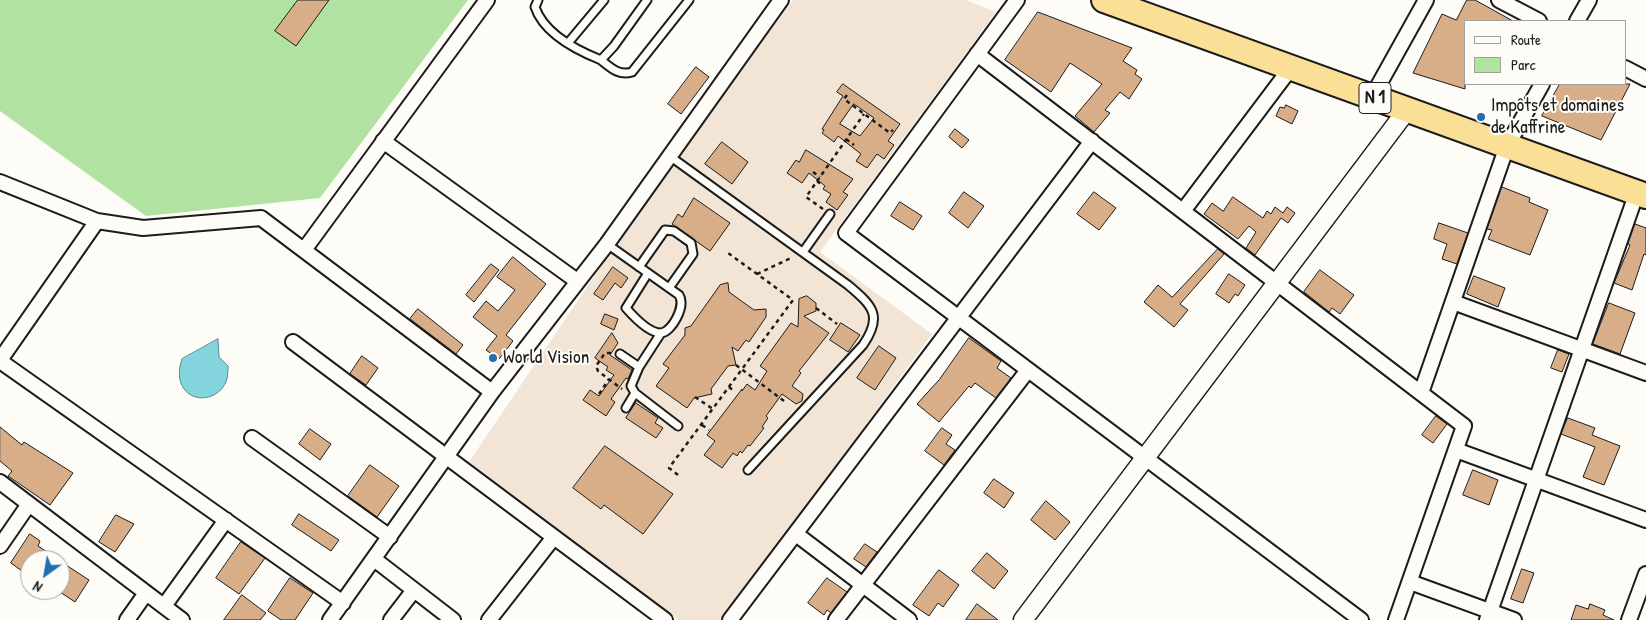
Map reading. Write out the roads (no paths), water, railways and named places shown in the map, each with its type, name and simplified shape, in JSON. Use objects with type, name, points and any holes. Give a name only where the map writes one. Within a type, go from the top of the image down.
[{"type":"highway","name":"N 1","points":[[1104,0],[1290,69],[1641,194]]},
{"type":"street","points":[[304,250],[487,0]]},
{"type":"street","points":[[330,620],[492,392],[607,244],[671,157],[781,0]]},
{"type":"street","points":[[1017,0],[846,233],[1361,620]]},
{"type":"street","points":[[1372,97],[1426,0]]},
{"type":"street","points":[[1499,0],[1537,20]]},
{"type":"street","points":[[1578,20],[1589,0]]},
{"type":"street","points":[[977,54],[1464,426],[1396,620]]},
{"type":"street","points":[[1183,211],[1290,69]]},
{"type":"street","points":[[1626,69],[1646,79]]},
{"type":"street","points":[[1421,393],[1507,146],[1541,85]]},
{"type":"street","points":[[1023,620],[1408,110]]},
{"type":"street","points":[[383,141],[577,281]]},
{"type":"street","points":[[730,620],[1092,141]]},
{"type":"street","points":[[0,182],[98,221],[144,228],[262,218],[492,392]]},
{"type":"street","points":[[1489,616],[1582,350],[1641,194]]},
{"type":"street","points":[[98,221],[0,361],[342,603]]},
{"type":"street","points":[[1452,302],[1646,373]]},
{"type":"street","points":[[293,342],[662,619]]},
{"type":"street","points":[[836,620],[1028,370]]},
{"type":"street","points":[[252,438],[390,537]]},
{"type":"street","points":[[1456,450],[1646,520]]},
{"type":"street","points":[[0,482],[182,620]]},
{"type":"street","points":[[0,546],[29,504]]},
{"type":"street","points":[[164,606],[226,520]]},
{"type":"street","points":[[796,534],[910,620]]},
{"type":"street","points":[[489,620],[554,537]]},
{"type":"street","points":[[374,559],[452,620]]},
{"type":"street","points":[[1630,620],[1646,574]]},
{"type":"street","points":[[1410,582],[1489,616],[1514,620]]},
{"type":"street","points":[[391,620],[414,590]]},
{"type":"street","points":[[127,620],[146,593]]},
{"type":"lane","points":[[538,0],[535,8],[538,17],[568,44],[600,60],[614,71],[626,74],[632,72],[689,0]]},
{"type":"lane","points":[[568,44],[604,0]]},
{"type":"lane","points":[[600,60],[614,46],[647,0]]},
{"type":"lane","points":[[671,157],[803,252],[867,301],[874,314],[874,330],[863,345],[748,470]]},
{"type":"lane","points":[[803,252],[830,214]]},
{"type":"lane","points":[[639,267],[665,230],[674,231],[691,243],[693,254],[669,288]]},
{"type":"lane","points":[[607,244],[669,288],[683,301],[682,308],[667,330],[660,333],[639,367],[631,386],[634,395],[678,426]]},
{"type":"lane","points":[[648,273],[626,308],[652,330],[660,333]]},
{"type":"lane","points":[[620,354],[639,367]]},
{"type":"lane","points":[[626,408],[634,395]]},
{"type":"water","points":[[218,339],[219,357],[228,366],[226,382],[220,391],[212,396],[203,398],[186,392],[181,384],[179,373],[182,359]]},
{"type":"place","name":"Impôts et domaines de Kaffrine","points":[[1481,117]]},
{"type":"place","name":"World Vision","points":[[493,358]]}]
